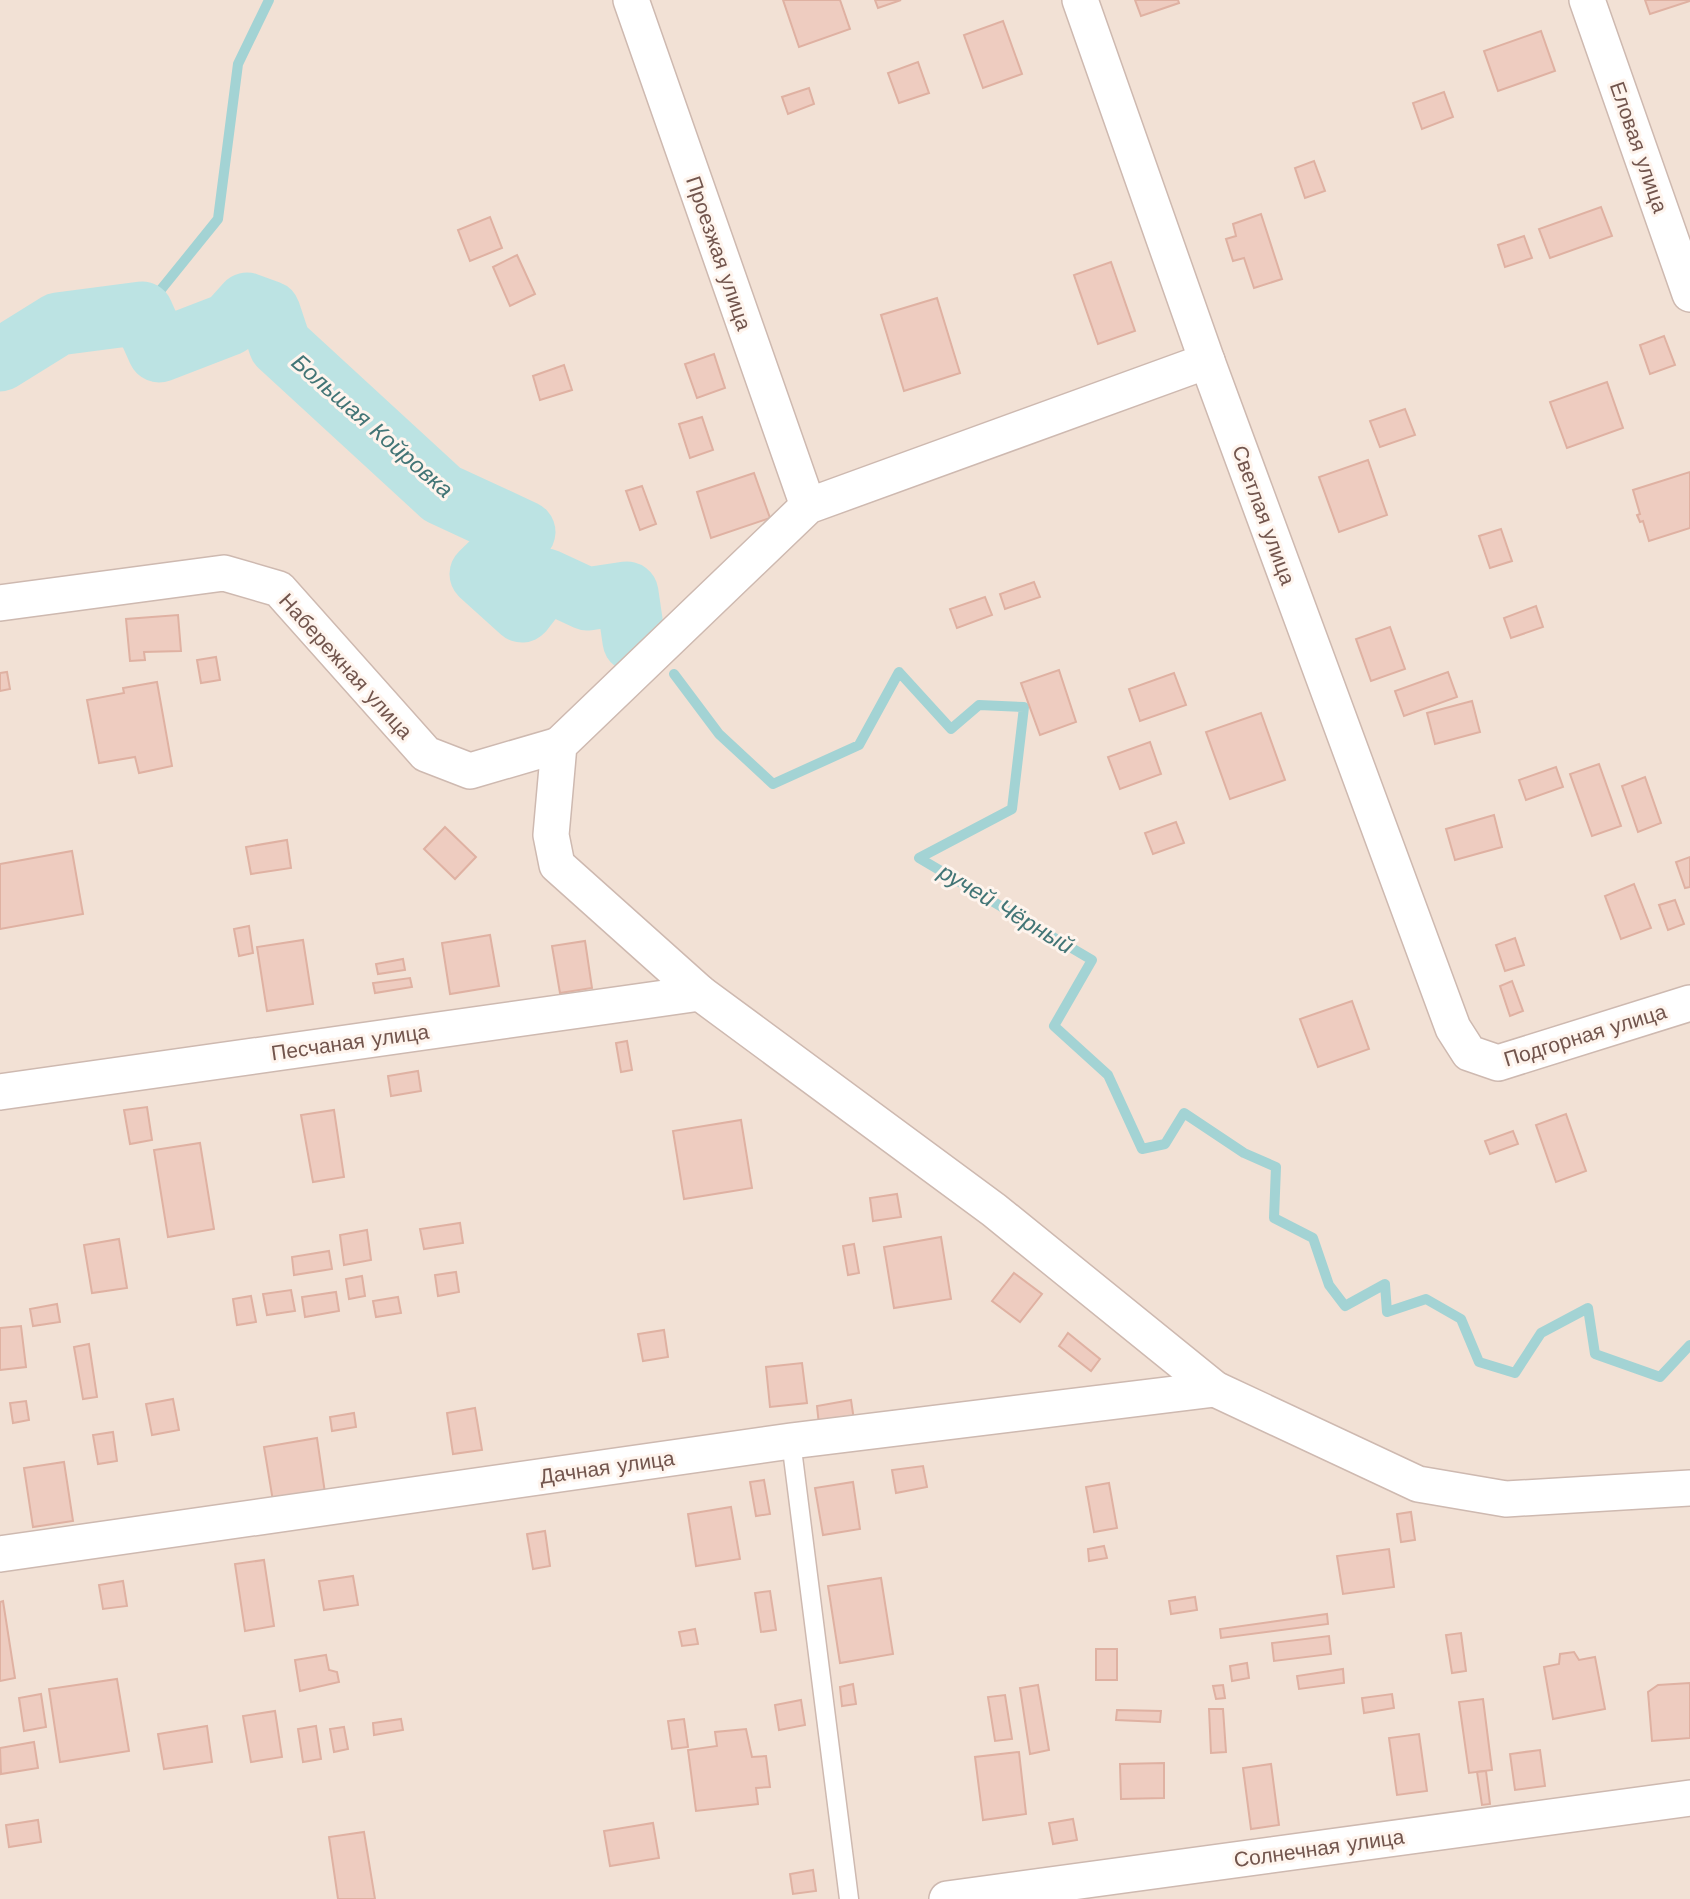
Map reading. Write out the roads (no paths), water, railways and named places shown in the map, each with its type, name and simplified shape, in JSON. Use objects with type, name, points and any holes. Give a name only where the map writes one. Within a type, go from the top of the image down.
[{"type":"street","name":"Проезжая улица","points":[[631,0],[808,506]]},
{"type":"street","name":"Светлая улица","points":[[1080,0],[1207,361],[1453,1028]]},
{"type":"street","name":"Еловая улица","points":[[1587,0],[1690,294]]},
{"type":"street","points":[[1207,361],[808,506],[559,745],[551,835],[557,866],[699,993],[994,1210],[1215,1389],[1418,1484],[1506,1499],[1690,1488]]},
{"type":"street","name":"Набережная улица","points":[[0,603],[225,573],[279,589],[426,754],[470,771],[559,745]]},
{"type":"street","name":"Песчаная улица","points":[[0,1092],[699,993]]},
{"type":"street","name":"Подгорная улица","points":[[1453,1028],[1469,1054],[1498,1063],[1690,1003]]},
{"type":"street","name":"Дачная улица","points":[[0,1554],[791,1440],[1215,1389]]},
{"type":"street","name":"Солнечная улица","points":[[947,1899],[1690,1798]]},
{"type":"lane","points":[[791,1440],[849,1899]]},
{"type":"waterway","points":[[142,313],[218,219],[238,64],[269,0]]},
{"type":"waterway","name":"Большая Койровка","points":[[0,360],[58,324],[142,313],[159,351],[229,324],[247,304],[269,312],[280,345],[442,494],[524,532],[481,574],[522,611],[546,580],[587,599],[627,593],[634,641]]},
{"type":"waterway","name":"ручей Чёрный","points":[[674,674],[719,734],[773,784],[859,745],[899,672],[951,729],[979,705],[1024,707],[1012,809],[919,858],[1092,960],[1054,1026],[1108,1075],[1142,1149],[1165,1144],[1184,1113],[1244,1153],[1276,1167],[1274,1218],[1313,1238],[1329,1285],[1345,1306],[1385,1284],[1387,1312],[1426,1299],[1461,1319],[1479,1362],[1515,1373],[1541,1333],[1588,1308],[1595,1354],[1660,1377],[1690,1345]]}]
